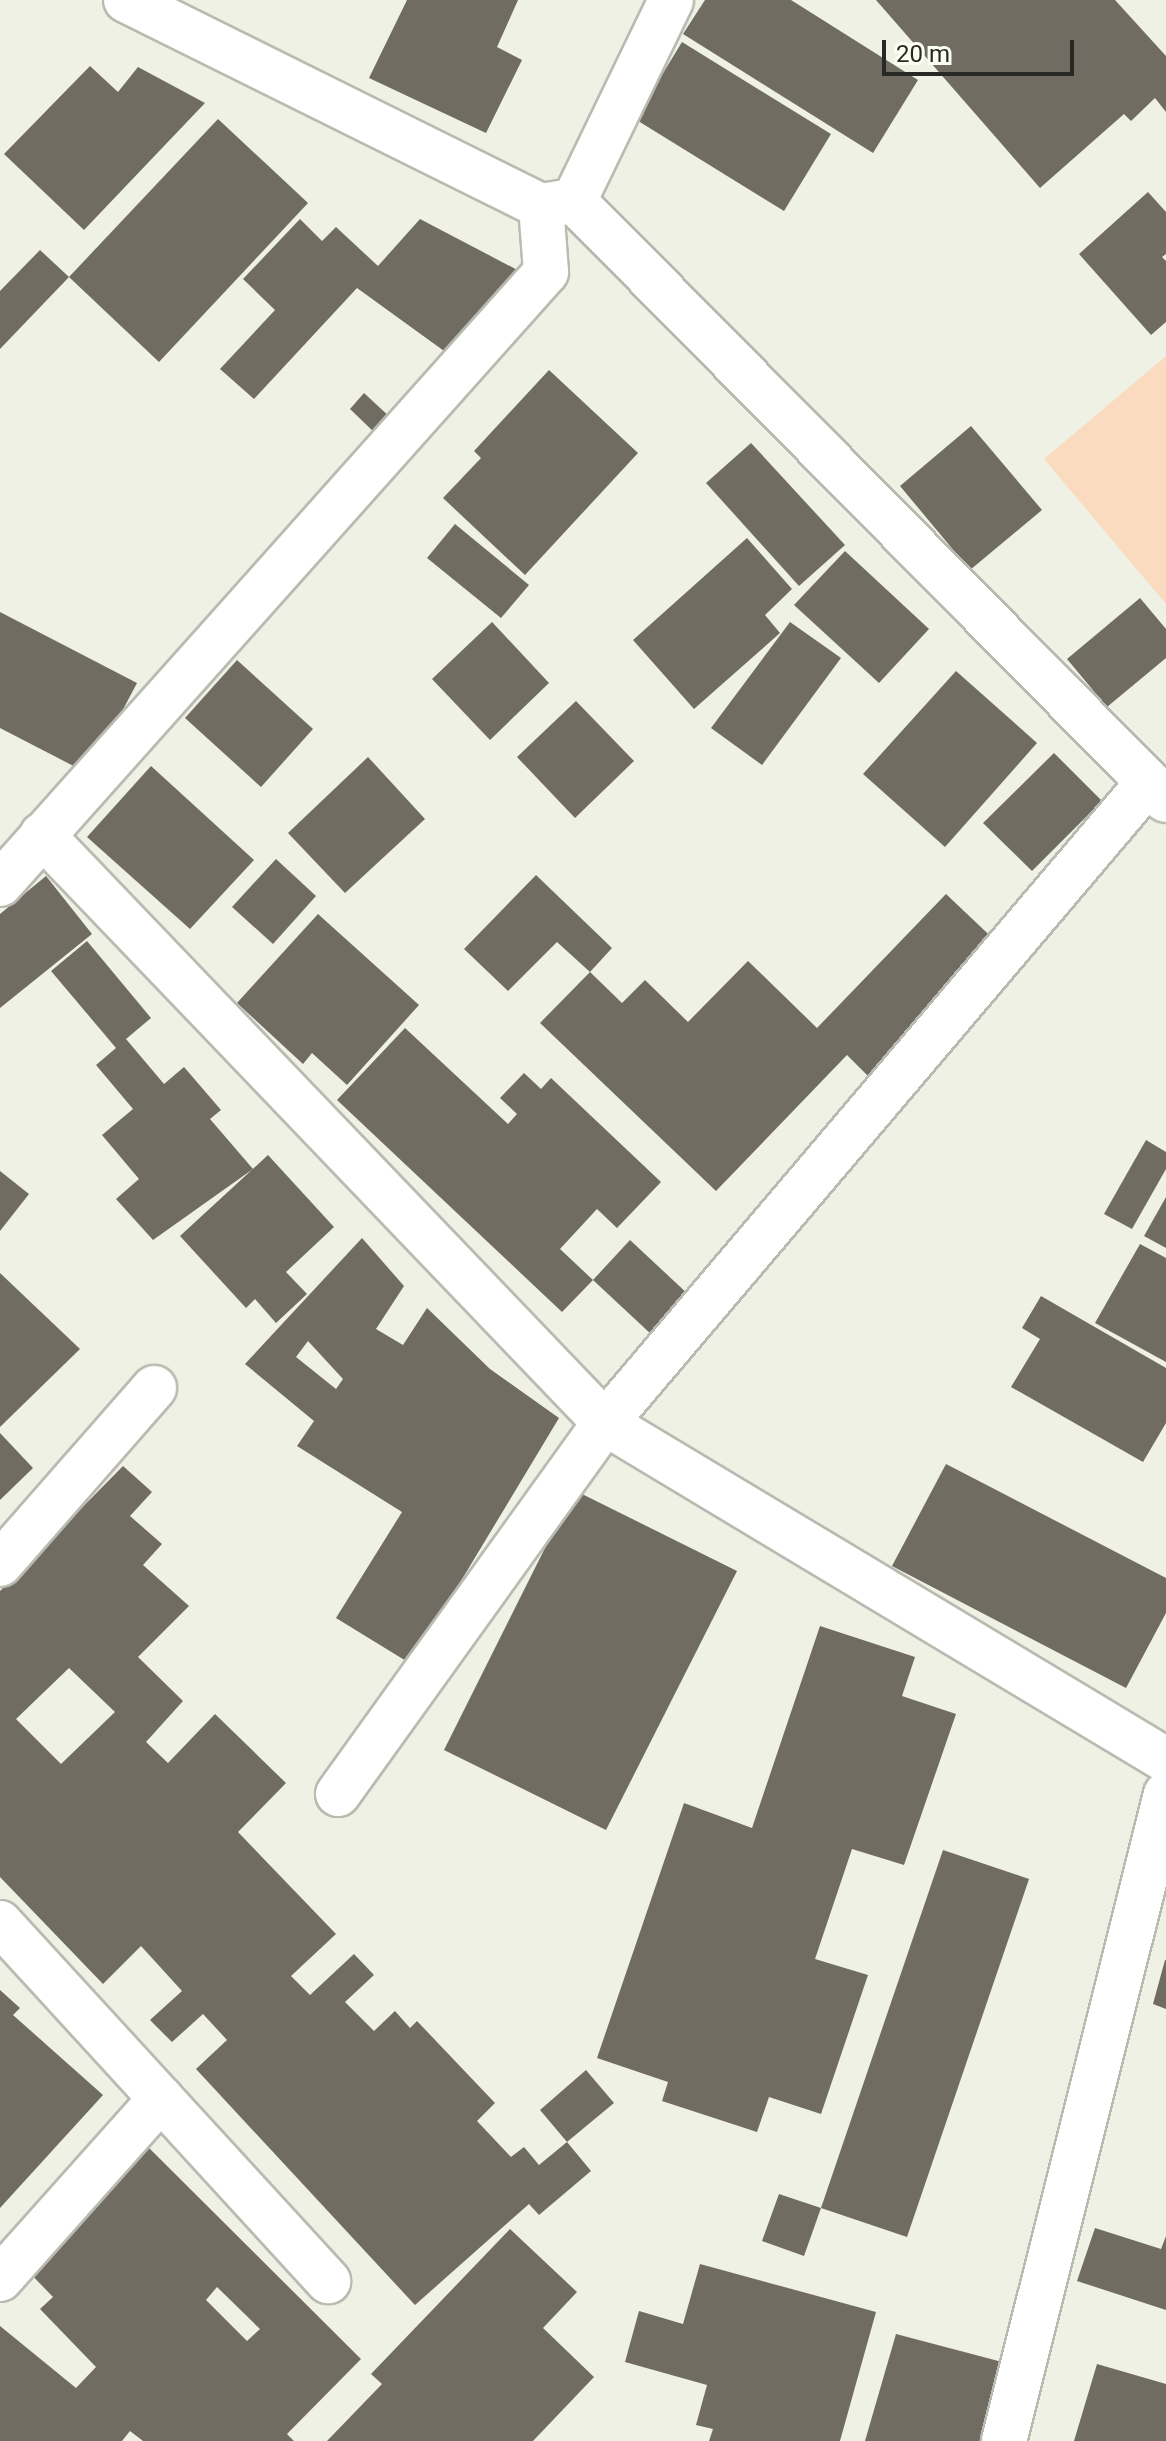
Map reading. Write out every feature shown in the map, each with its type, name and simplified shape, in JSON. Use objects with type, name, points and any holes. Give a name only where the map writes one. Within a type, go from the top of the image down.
[{"type":"street","points":[[126,0],[557,203],[1157,792],[605,1423],[338,1794]]},
{"type":"street","points":[[0,884],[546,272],[557,203],[671,0]]},
{"type":"street","points":[[42,835],[605,1423],[1166,1760]]},
{"type":"street","points":[[0,1564],[154,1388]]},
{"type":"street","points":[[1004,2441],[1166,1794]]},
{"type":"street","points":[[0,1923],[328,2281]]},
{"type":"street","points":[[0,2279],[161,2098]]},
{"type":"shaded area","points":[[1166,356],[1166,604],[1044,459]]},
{"type":"building","points":[[407,0],[518,0],[497,47],[522,60],[486,133],[369,78]]},
{"type":"building","points":[[705,0],[791,0],[918,80],[873,153],[683,34]]},
{"type":"building","points":[[876,0],[1115,0],[1166,56],[1166,112],[1155,98],[1131,121],[1124,114],[1040,188]]},
{"type":"building","points":[[682,42],[831,134],[784,211],[635,119]]},
{"type":"building","points":[[90,66],[118,92],[138,67],[205,103],[84,230],[4,154]]},
{"type":"building","points":[[218,119],[308,203],[159,362],[69,277]]},
{"type":"building","points":[[1148,192],[1166,212],[1166,254],[1162,257],[1166,261],[1166,322],[1151,335],[1079,254]]},
{"type":"building","points":[[300,219],[322,241],[336,227],[378,266],[420,219],[525,274],[451,356],[357,288],[254,399],[220,369],[275,310],[243,279]]},
{"type":"building","points":[[40,250],[69,277],[0,349],[0,291]]},
{"type":"building","points":[[549,370],[638,453],[525,575],[443,498],[481,458],[474,451]]},
{"type":"building","points":[[364,393],[391,418],[376,434],[350,409]]},
{"type":"building","points":[[971,426],[1042,510],[970,570],[900,486]]},
{"type":"building","points":[[751,443],[845,545],[799,586],[706,483]]},
{"type":"building","points":[[455,524],[529,585],[501,618],[427,558]]},
{"type":"building","points":[[747,538],[792,589],[765,615],[780,633],[694,709],[633,640]]},
{"type":"building","points":[[845,551],[929,629],[879,683],[794,605]]},
{"type":"building","points":[[1140,598],[1166,629],[1166,658],[1107,707],[1067,659]]},
{"type":"building","points":[[0,612],[137,683],[89,774],[0,728]]},
{"type":"building","points":[[492,622],[549,683],[490,740],[432,679]]},
{"type":"building","points":[[790,622],[841,658],[762,765],[711,728]]},
{"type":"building","points":[[237,660],[313,729],[261,787],[185,718]]},
{"type":"building","points":[[956,671],[1037,743],[945,847],[863,774]]},
{"type":"building","points":[[576,701],[634,761],[575,818],[517,757]]},
{"type":"building","points":[[1054,753],[1102,801],[1032,871],[983,823]]},
{"type":"building","points":[[368,757],[425,819],[345,893],[288,833]]},
{"type":"building","points":[[151,766],[254,860],[190,929],[87,837]]},
{"type":"building","points":[[276,859],[316,896],[273,944],[232,907]]},
{"type":"building","points":[[536,875],[612,948],[590,972],[557,942],[508,991],[464,949]]},
{"type":"building","points":[[46,876],[92,934],[0,1008],[0,914]]},
{"type":"building","points":[[946,894],[1003,948],[874,1082],[847,1055],[716,1191],[540,1023],[590,972],[622,1003],[645,980],[688,1022],[748,961],[817,1028]]},
{"type":"building","points":[[318,914],[419,1005],[347,1085],[312,1053],[303,1064],[237,1003]]},
{"type":"building","points":[[87,941],[151,1018],[126,1039],[164,1084],[184,1067],[221,1110],[210,1119],[253,1169],[153,1240],[116,1199],[139,1179],[102,1135],[133,1109],[96,1065],[116,1048],[51,971]]},
{"type":"building","points":[[405,1028],[508,1124],[517,1114],[500,1098],[524,1073],[541,1089],[551,1078],[661,1182],[617,1228],[597,1209],[560,1249],[593,1280],[562,1312],[337,1100]]},
{"type":"building","points":[[1146,1140],[1166,1152],[1166,1169],[1132,1229],[1104,1214]]},
{"type":"building","points":[[268,1155],[334,1227],[286,1272],[307,1294],[276,1323],[255,1299],[246,1308],[180,1236]]},
{"type":"building","points":[[0,1171],[29,1194],[0,1231]]},
{"type":"building","points":[[1166,1197],[1166,1248],[1144,1236]]},
{"type":"building","points":[[362,1238],[404,1286],[376,1329],[403,1345],[427,1308],[490,1369],[559,1418],[411,1664],[336,1618],[402,1512],[297,1446],[314,1421],[245,1364]],"holes":[[[308,1341],[343,1379],[336,1389],[296,1357]]]},
{"type":"building","points":[[630,1240],[690,1296],[652,1335],[593,1280]]},
{"type":"building","points":[[1140,1244],[1166,1258],[1166,1362],[1095,1323]]},
{"type":"building","points":[[0,1273],[80,1349],[0,1427]]},
{"type":"building","points":[[1041,1296],[1166,1368],[1166,1423],[1143,1462],[1011,1387],[1040,1339],[1022,1328]]},
{"type":"building","points":[[0,1433],[33,1468],[0,1500]]},
{"type":"building","points":[[946,1464],[1166,1578],[1166,1613],[1126,1688],[892,1566]]},
{"type":"building","points":[[123,1466],[152,1492],[130,1516],[162,1544],[143,1565],[189,1606],[138,1657],[183,1701],[146,1742],[168,1763],[215,1714],[286,1783],[238,1832],[336,1934],[291,1976],[310,1995],[354,1954],[374,1975],[345,2002],[374,2031],[395,2011],[410,2028],[417,2021],[495,2103],[477,2121],[511,2157],[524,2147],[539,2165],[567,2142],[591,2171],[539,2215],[529,2204],[415,2305],[196,2069],[227,2040],[203,2014],[172,2042],[150,2020],[182,1991],[141,1946],[103,1984],[0,1877],[0,1591]],"holes":[[[69,1668],[115,1712],[61,1764],[16,1719]]]},
{"type":"building","points":[[574,1490],[737,1571],[606,1830],[444,1750]]},
{"type":"building","points":[[820,1626],[915,1657],[902,1696],[956,1714],[904,1865],[852,1849],[815,1959],[868,1975],[821,2114],[769,2097],[757,2132],[662,2101],[668,2082],[597,2058],[684,1803],[752,1828]]},
{"type":"building","points":[[943,1850],[1029,1879],[907,2237],[821,2208]]},
{"type":"building","points":[[1166,1960],[1166,2009],[1153,2004]]},
{"type":"building","points":[[0,1990],[20,2008],[13,2015],[103,2095],[0,2208]]},
{"type":"building","points":[[586,2070],[614,2103],[567,2142],[540,2110]]},
{"type":"building","points":[[139,2138],[361,2359],[287,2434],[294,2441],[143,2441],[130,2431],[122,2441],[0,2441],[0,2326],[76,2388],[96,2367],[40,2309],[53,2297],[24,2267]],"holes":[[[217,2287],[260,2329],[247,2341],[206,2300]]]},
{"type":"building","points":[[779,2194],[821,2208],[804,2256],[762,2241]]},
{"type":"building","points":[[1095,2228],[1161,2249],[1166,2236],[1166,2310],[1077,2281]]},
{"type":"building","points":[[510,2229],[577,2292],[543,2328],[594,2377],[533,2441],[327,2441],[382,2384],[371,2374]]},
{"type":"building","points":[[700,2264],[876,2312],[840,2441],[709,2441],[713,2429],[696,2425],[707,2385],[625,2362],[639,2311],[683,2324]]},
{"type":"building","points":[[896,2334],[1006,2363],[983,2441],[865,2441]]},
{"type":"building","points":[[1097,2364],[1166,2384],[1166,2441],[1074,2441]]}]
